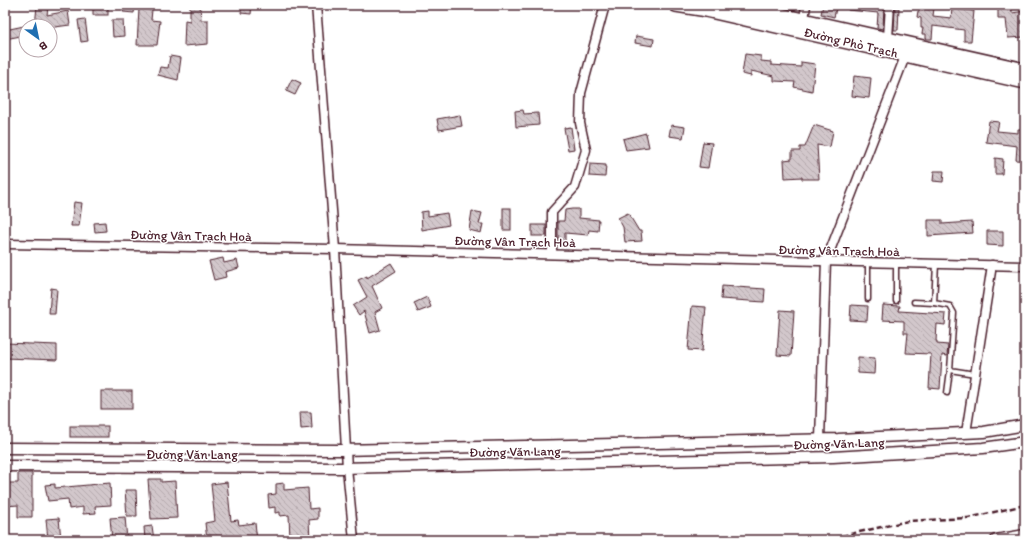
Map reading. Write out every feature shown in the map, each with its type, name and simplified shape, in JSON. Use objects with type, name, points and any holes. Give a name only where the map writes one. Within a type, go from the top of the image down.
[{"type":"highway","name":"Đường Phò Trạch","points":[[676,5],[701,8],[908,49],[1025,70]]},
{"type":"highway","name":"Đường Phò Trạch","points":[[736,5],[888,38],[908,49],[1025,82]]},
{"type":"street","points":[[316,5],[335,248],[348,450],[347,468],[354,540]]},
{"type":"street","points":[[552,254],[552,212],[575,187],[586,150],[580,124],[581,93],[605,5]]},
{"type":"street","points":[[804,20],[806,5]]},
{"type":"street","points":[[888,38],[890,5]]},
{"type":"street","points":[[820,439],[826,261],[908,49]]},
{"type":"street","name":"Đường Vân Trạch Hoà","points":[[5,244],[335,248],[1025,266]]},
{"type":"street","points":[[966,433],[992,265]]},
{"type":"street","name":"Đường Văn Lang","points":[[5,448],[348,450],[820,439],[966,433],[1025,425]]},
{"type":"street","name":"Đường Văn Lang","points":[[5,466],[347,468],[833,457],[983,448],[1025,442]]},
{"type":"street","points":[[996,540],[1025,535]]},
{"type":"lane","points":[[868,262],[868,299]]},
{"type":"lane","points":[[896,263],[896,301]]},
{"type":"lane","points":[[934,303],[936,264]]},
{"type":"lane","points":[[914,302],[934,303],[950,306],[954,313],[947,393]]},
{"type":"lane","points":[[950,370],[976,374]]},
{"type":"building","points":[[93,5],[108,5],[108,15],[93,15]]},
{"type":"building","points":[[124,5],[135,5],[134,13],[123,12]]},
{"type":"building","points":[[200,5],[201,20],[208,20],[208,44],[184,46],[185,20],[190,21],[190,6]]},
{"type":"building","points":[[242,5],[252,5],[251,14],[241,13]]},
{"type":"building","points":[[823,5],[837,5],[834,17],[821,14]]},
{"type":"building","points":[[848,5],[884,5],[883,29],[877,28],[878,13],[848,10]]},
{"type":"building","points":[[37,6],[48,7],[47,15],[68,11],[70,25],[58,27],[58,18],[36,18]]},
{"type":"building","points":[[924,7],[934,8],[933,16],[951,18],[952,9],[974,11],[971,41],[964,41],[964,30],[933,26],[932,39],[926,39],[926,34],[922,34],[923,28],[921,28],[921,18],[917,17],[918,11],[923,11]]},
{"type":"building","points":[[895,8],[899,8],[898,30],[894,30]]},
{"type":"building","points":[[139,9],[152,10],[151,20],[160,21],[157,45],[137,45]]},
{"type":"building","points":[[998,9],[1012,9],[1012,13],[1025,11],[1025,37],[1008,38],[1006,19],[998,19]]},
{"type":"building","points":[[85,19],[88,41],[81,42],[78,20]]},
{"type":"building","points":[[112,20],[123,20],[124,36],[113,37]]},
{"type":"building","points":[[18,27],[18,37],[5,39],[5,30]]},
{"type":"building","points":[[636,36],[654,39],[653,46],[635,43]]},
{"type":"building","points":[[745,54],[761,56],[761,61],[771,62],[771,65],[801,67],[801,62],[815,64],[812,91],[794,87],[795,82],[774,81],[774,76],[751,71],[751,76],[742,74]]},
{"type":"building","points":[[170,56],[181,58],[178,80],[158,75],[160,67],[168,68]]},
{"type":"building","points":[[854,76],[871,78],[869,98],[852,96]]},
{"type":"building","points":[[292,79],[301,83],[295,95],[286,91]]},
{"type":"building","points":[[523,110],[524,114],[538,113],[539,125],[516,127],[515,111]]},
{"type":"building","points":[[460,115],[462,126],[439,130],[437,119]]},
{"type":"building","points":[[989,121],[999,122],[997,131],[1018,133],[1018,129],[1025,129],[1025,161],[1016,160],[1017,146],[986,142]]},
{"type":"building","points":[[671,125],[685,127],[683,138],[669,136]]},
{"type":"building","points":[[814,125],[833,131],[830,147],[817,145],[819,179],[802,179],[802,177],[785,178],[784,160],[792,159],[792,151],[800,151],[800,147],[805,147]]},
{"type":"building","points":[[571,127],[574,149],[568,150],[564,128]]},
{"type":"building","points":[[646,133],[649,147],[626,150],[623,139]]},
{"type":"building","points":[[703,142],[712,143],[708,168],[699,167]]},
{"type":"building","points":[[995,158],[1003,159],[1002,174],[995,174]]},
{"type":"building","points":[[590,164],[606,165],[605,177],[589,176]]},
{"type":"building","points":[[934,171],[944,171],[943,182],[933,181]]},
{"type":"building","points":[[74,202],[82,203],[79,226],[71,226]]},
{"type":"building","points":[[503,208],[511,208],[511,230],[503,230]]},
{"type":"building","points":[[579,209],[579,218],[599,220],[598,231],[589,230],[588,235],[565,233],[565,242],[558,242],[558,221],[564,221],[565,210]]},
{"type":"building","points":[[428,211],[428,216],[447,213],[449,225],[422,230],[421,212]]},
{"type":"building","points":[[472,211],[482,213],[479,224],[483,224],[481,233],[469,230]]},
{"type":"building","points":[[628,213],[639,231],[641,231],[642,241],[625,242],[623,227],[618,218]]},
{"type":"building","points":[[928,220],[942,220],[942,224],[972,222],[973,233],[928,236]]},
{"type":"building","points":[[105,222],[106,231],[95,232],[94,223]]},
{"type":"building","points":[[532,225],[546,225],[546,236],[532,236]]},
{"type":"building","points":[[987,231],[1003,231],[1003,246],[987,245]]},
{"type":"building","points":[[223,258],[224,263],[237,260],[239,268],[225,272],[226,277],[214,280],[209,261]]},
{"type":"building","points":[[391,263],[396,271],[372,286],[382,308],[375,312],[380,330],[370,333],[364,311],[359,315],[353,306],[367,297],[358,280],[367,276],[367,278]]},
{"type":"building","points":[[722,286],[765,289],[764,302],[721,299]]},
{"type":"building","points":[[51,288],[57,289],[55,314],[49,314]]},
{"type":"building","points":[[427,297],[431,307],[418,312],[414,303]]},
{"type":"building","points":[[851,305],[868,306],[867,321],[850,320]]},
{"type":"building","points":[[883,305],[900,306],[899,311],[946,314],[945,325],[937,324],[937,344],[948,345],[947,356],[942,355],[940,389],[929,388],[931,354],[906,353],[908,333],[904,333],[904,321],[882,320]]},
{"type":"building","points":[[692,306],[706,307],[702,351],[688,350]]},
{"type":"building","points":[[780,310],[794,311],[791,356],[777,355]]},
{"type":"building","points":[[5,343],[57,345],[57,360],[5,358]]},
{"type":"building","points":[[858,357],[875,358],[874,374],[858,373]]},
{"type":"building","points":[[101,391],[132,391],[132,409],[101,409]]},
{"type":"building","points":[[300,412],[311,412],[312,428],[301,429]]},
{"type":"building","points":[[70,426],[108,426],[108,437],[70,437]]},
{"type":"building","points":[[18,473],[32,473],[32,517],[18,517],[18,505],[6,506],[5,483],[18,483]]},
{"type":"building","points":[[148,479],[161,479],[161,482],[175,481],[177,518],[151,519]]},
{"type":"building","points":[[227,482],[231,521],[238,520],[239,525],[255,523],[257,540],[207,540],[205,523],[215,521],[211,484]]},
{"type":"building","points":[[110,483],[111,505],[95,506],[96,513],[83,514],[83,507],[69,509],[68,499],[48,501],[45,485],[55,484],[55,488]]},
{"type":"building","points":[[284,483],[284,490],[308,488],[309,509],[318,508],[318,519],[309,520],[310,540],[290,540],[289,515],[280,516],[280,512],[275,513],[275,507],[269,508],[268,495],[276,494],[276,484]]},
{"type":"building","points":[[125,490],[136,490],[137,516],[127,516]]},
{"type":"building","points":[[125,517],[127,540],[112,540],[110,518]]},
{"type":"building","points":[[59,518],[61,540],[48,540],[46,519]]},
{"type":"building","points":[[152,526],[154,540],[145,540],[144,527]]},
{"type":"railway","points":[[824,540],[908,521],[968,518],[1025,505]]}]
